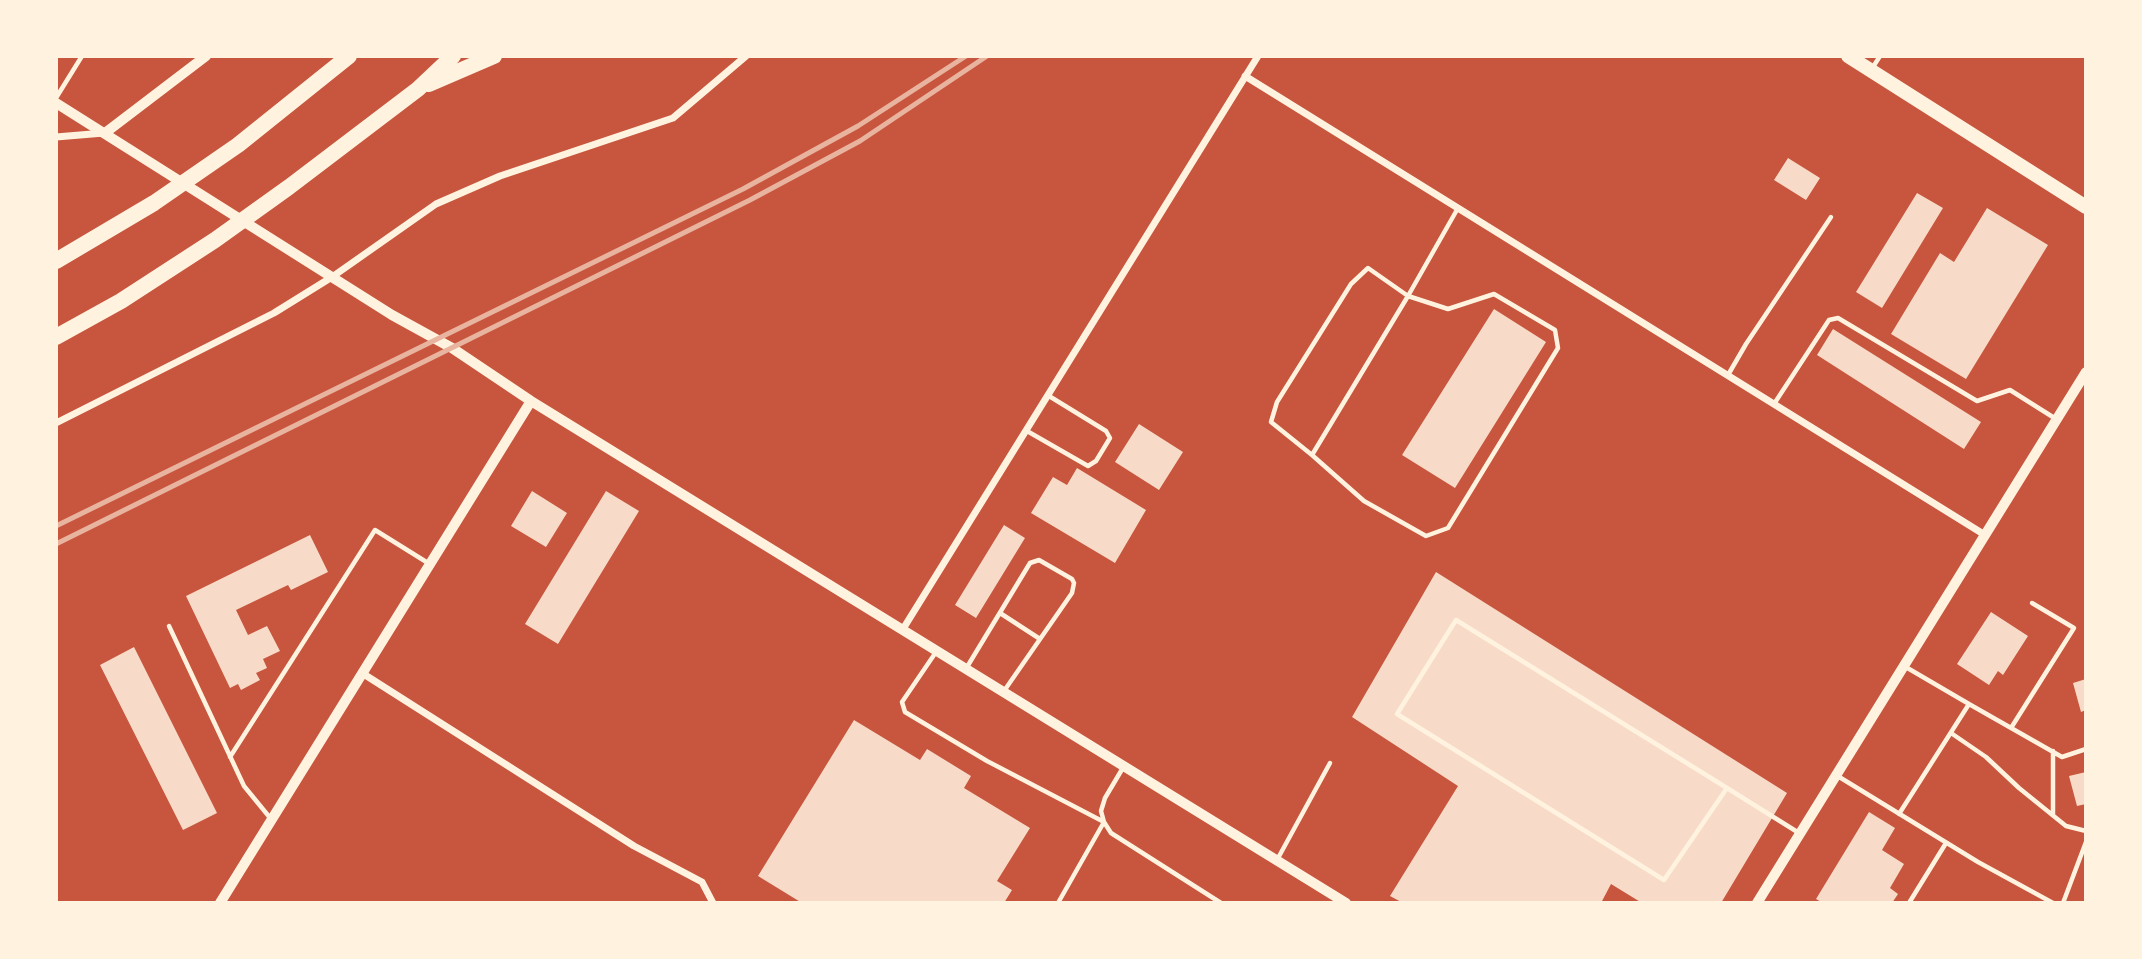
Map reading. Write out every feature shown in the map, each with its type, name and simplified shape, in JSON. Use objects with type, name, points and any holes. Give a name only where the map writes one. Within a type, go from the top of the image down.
[{"type":"highway","points":[[264,126],[333,56]]},
{"type":"highway","points":[[56,261],[154,203],[238,145],[349,56]]},
{"type":"highway","points":[[56,337],[121,301],[215,240],[418,89],[453,56]]},
{"type":"highway","points":[[418,89],[494,56]]},
{"type":"highway","points":[[1848,56],[2086,207]]},
{"type":"street","points":[[56,137],[105,133],[206,56]]},
{"type":"street","points":[[56,423],[274,313],[332,277],[368,249],[436,204],[500,176],[673,118],[746,56]]},
{"type":"street","points":[[903,629],[1258,56]]},
{"type":"street","points":[[1245,76],[1985,536]]},
{"type":"street","points":[[56,103],[332,277],[452,348],[531,401],[1346,903]]},
{"type":"street","points":[[1757,903],[2086,372]]},
{"type":"street","points":[[220,903],[531,401]]},
{"type":"street","points":[[362,673],[634,846],[702,882],[713,903]]},
{"type":"lane","points":[[56,98],[82,56]]},
{"type":"lane","points":[[1871,71],[1880,56]]},
{"type":"lane","points":[[1312,455],[1458,208]]},
{"type":"lane","points":[[1728,376],[1746,344],[1831,217]]},
{"type":"lane","points":[[1368,268],[1408,296],[1448,309],[1494,294],[1555,330],[1558,348],[1448,528],[1426,536],[1364,501],[1312,455],[1271,422],[1277,401],[1351,284],[1368,268]]},
{"type":"lane","points":[[1774,404],[1829,320],[1838,318],[1977,401],[2010,390],[2057,420]]},
{"type":"lane","points":[[1026,430],[1088,466],[1096,461],[1110,438],[1106,431],[1048,395]]},
{"type":"lane","points":[[230,757],[376,530],[430,564]]},
{"type":"lane","points":[[967,668],[1034,560],[1039,560],[1072,579],[1072,593],[1004,691]]},
{"type":"lane","points":[[2011,728],[2074,628],[2032,603]]},
{"type":"lane","points":[[1000,613],[1040,639]]},
{"type":"lane","points":[[1727,788],[1664,880],[1397,715],[1456,620],[1727,788],[1800,834]]},
{"type":"lane","points":[[169,626],[244,786],[272,819]]},
{"type":"lane","points":[[937,650],[902,702],[905,712],[987,761],[1104,822]]},
{"type":"lane","points":[[1904,666],[2062,757],[2086,749]]},
{"type":"lane","points":[[1899,814],[1969,704]]},
{"type":"lane","points":[[1951,733],[1986,757],[2018,788],[2066,826],[2086,831]]},
{"type":"lane","points":[[2053,751],[2053,815]]},
{"type":"lane","points":[[1277,860],[1329,763]]},
{"type":"lane","points":[[1124,765],[1105,798],[1101,811],[1111,833],[1221,903]]},
{"type":"lane","points":[[1836,775],[2053,903]]},
{"type":"lane","points":[[1058,903],[1104,822]]},
{"type":"lane","points":[[1909,903],[1946,842]]},
{"type":"lane","points":[[2063,903],[2086,842]]},
{"type":"building","points":[[1788,158],[1820,178],[1806,200],[1774,180]]},
{"type":"building","points":[[1917,193],[1943,208],[1882,308],[1856,292]]},
{"type":"building","points":[[1987,208],[2048,245],[1966,379],[1891,334],[1940,253],[1954,262]]},
{"type":"building","points":[[1494,309],[1546,342],[1455,488],[1402,455]]},
{"type":"building","points":[[1833,329],[1981,422],[1964,449],[1817,355]]},
{"type":"building","points":[[1139,424],[1183,452],[1159,490],[1115,462]]},
{"type":"building","points":[[1077,468],[1146,510],[1115,563],[1031,513],[1053,477],[1067,485]]},
{"type":"building","points":[[532,491],[567,513],[546,547],[511,526]]},
{"type":"building","points":[[606,491],[639,511],[558,644],[525,624]]},
{"type":"building","points":[[1004,525],[1025,538],[976,618],[955,605]]},
{"type":"building","points":[[310,535],[328,572],[291,590],[288,585],[236,610],[248,635],[267,626],[280,651],[263,659],[267,668],[256,673],[260,680],[241,690],[238,684],[230,688],[186,596]]},
{"type":"building","points":[[1436,572],[1787,793],[1721,903],[1642,903],[1611,884],[1601,903],[1403,903],[1390,896],[1458,786],[1352,717]]},
{"type":"building","points":[[1991,612],[2028,636],[2003,675],[1998,671],[1989,685],[1957,664]]},
{"type":"building","points":[[134,647],[217,813],[183,830],[100,665]]},
{"type":"building","points":[[2086,679],[2086,710],[2081,712],[2073,683]]},
{"type":"building","points":[[854,720],[920,760],[927,749],[971,776],[964,788],[1030,828],[997,881],[1012,890],[1004,903],[802,903],[758,876]]},
{"type":"building","points":[[2086,772],[2086,804],[2077,806],[2069,776]]},
{"type":"building","points":[[1869,812],[1895,828],[1882,850],[1904,864],[1890,888],[1898,894],[1892,903],[1823,903],[1816,899]]},
{"type":"railway","points":[[56,526],[743,189],[858,126],[966,56]]},
{"type":"railway","points":[[56,544],[750,200],[860,141],[987,56]]}]
